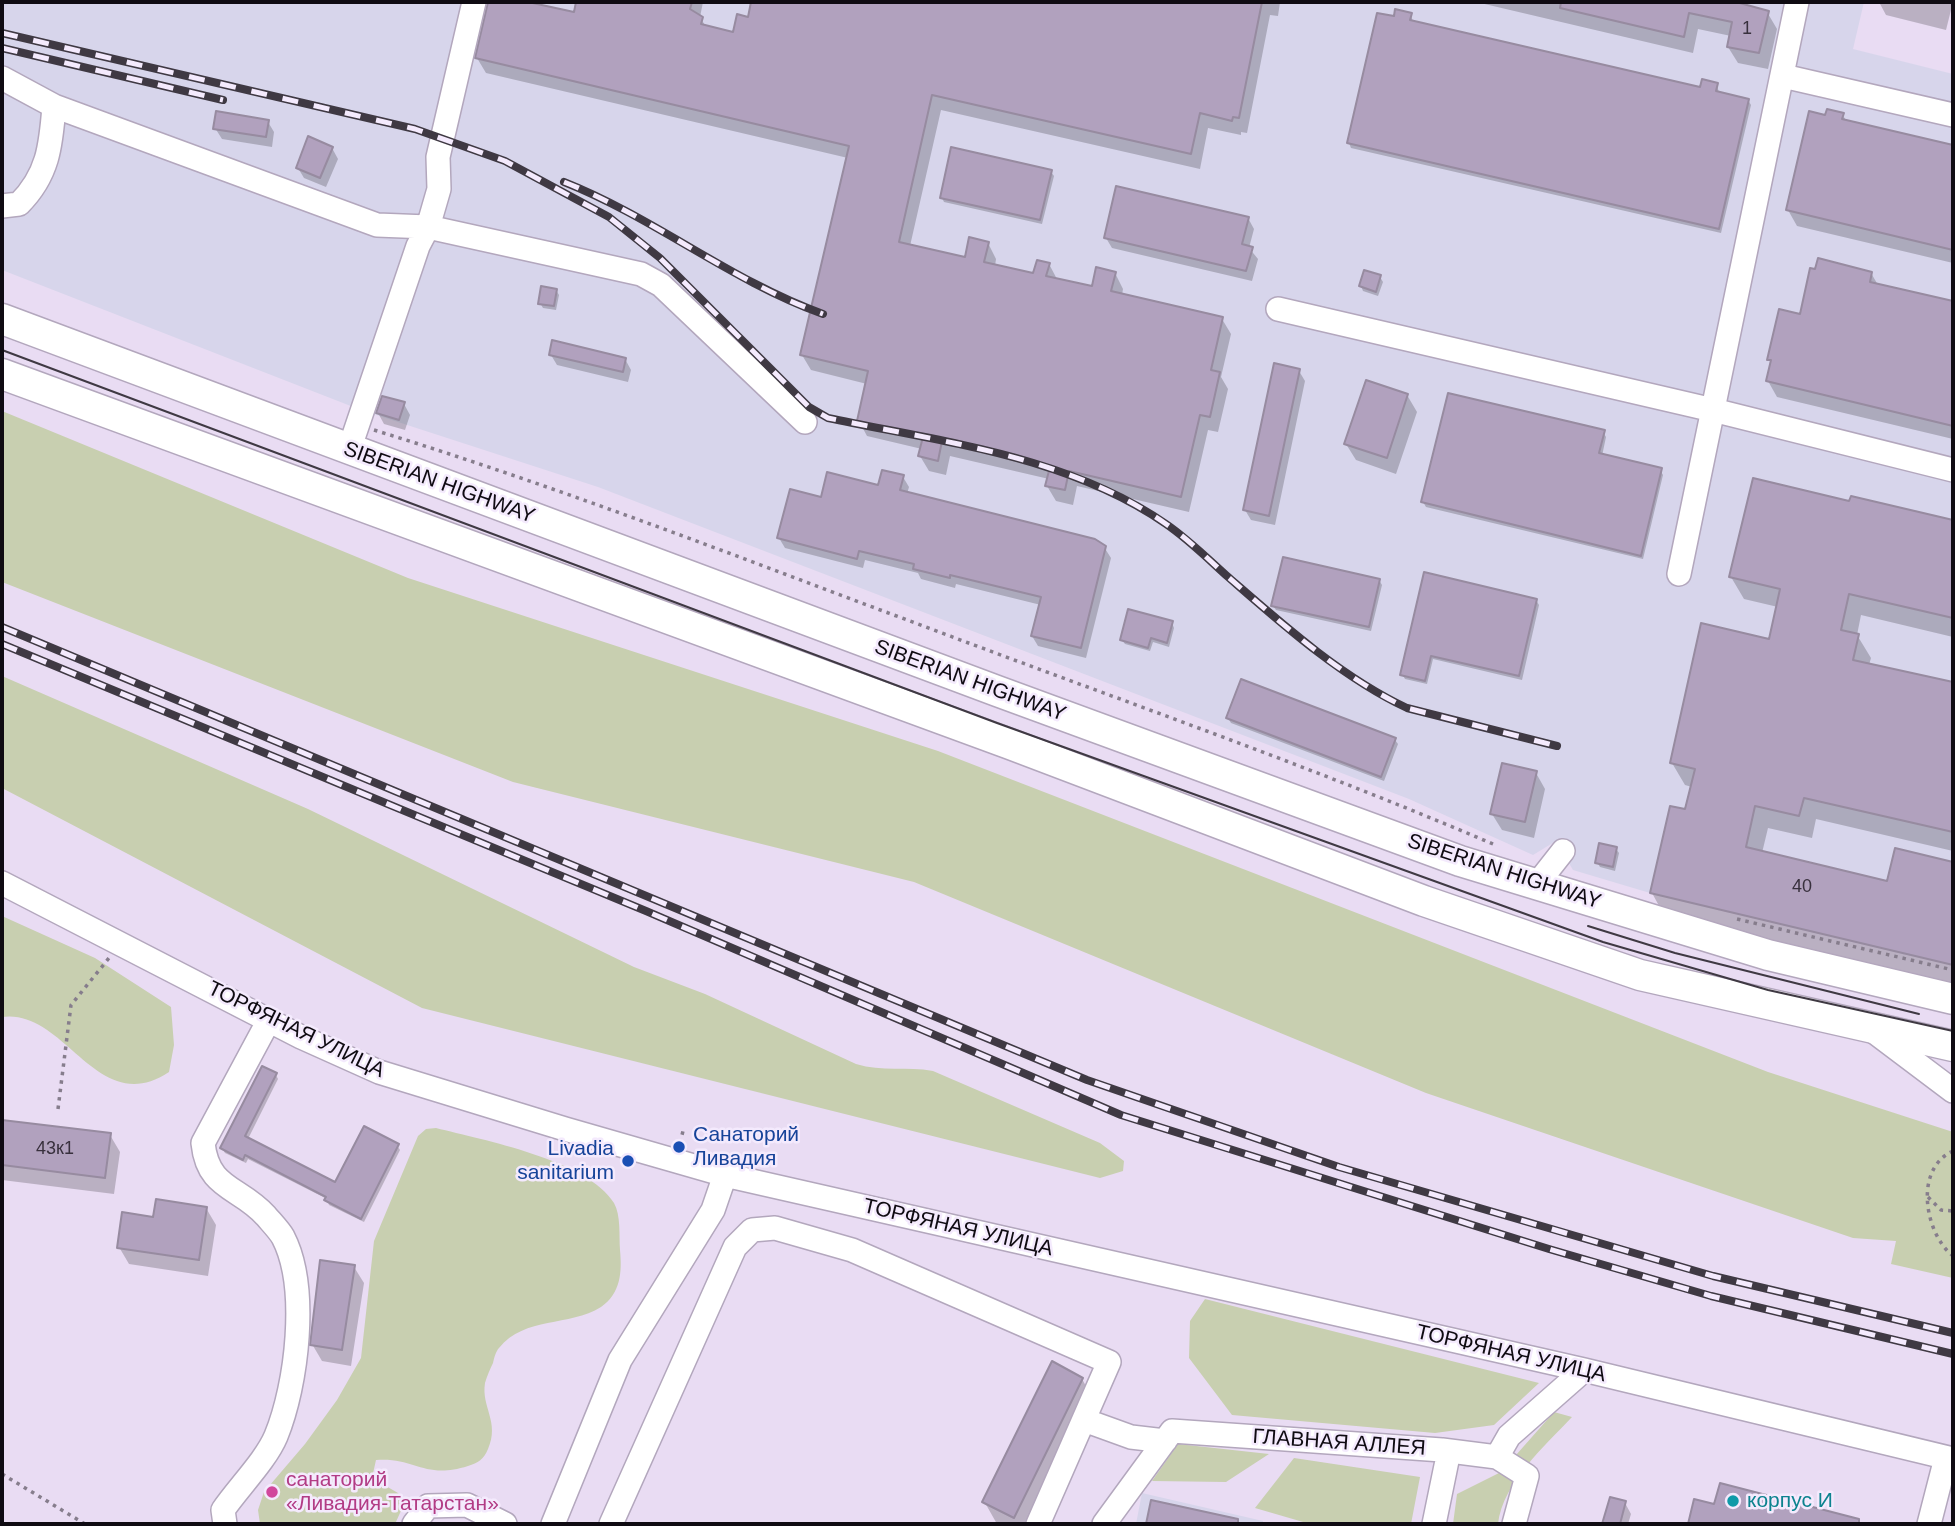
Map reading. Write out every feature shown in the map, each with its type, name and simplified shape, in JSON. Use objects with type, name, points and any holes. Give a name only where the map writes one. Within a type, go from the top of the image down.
[{"type":"main road","name":"SIBERIAN HIGHWAY","points":[[2,319],[352,437],[1035,705],[1448,856],[1768,955],[1953,999]]},
{"type":"main road","points":[[2,374],[1010,744],[1424,901],[1640,975],[1953,1046]]},
{"type":"street","points":[[352,437],[418,246],[428,228],[439,189],[438,157],[474,2]]},
{"type":"street","points":[[1679,574],[1797,2]]},
{"type":"street","points":[[1783,76],[1953,115]]},
{"type":"street","points":[[2,78],[54,106],[377,225],[428,228],[641,274],[661,285],[805,422]]},
{"type":"street","points":[[2,206],[19,204],[37,186],[52,143],[54,106]]},
{"type":"street","points":[[1278,309],[1713,410],[1953,470]]},
{"type":"street","points":[[1537,884],[1563,851]]},
{"type":"street","name":"ТОРФЯНАЯ УЛИЦА","points":[[2,883],[270,1020],[379,1072],[725,1175],[1584,1370],[1949,1458]]},
{"type":"street","points":[[220,1519],[275,1438],[292,1385],[298,1305],[294,1271],[282,1237],[263,1213],[215,1179],[205,1159],[203,1143],[270,1020]]},
{"type":"street","points":[[1864,1024],[1953,1091]]},
{"type":"street","points":[[553,1524],[620,1360],[713,1210],[725,1175]]},
{"type":"street","points":[[611,1524],[735,1247],[752,1230],[775,1228],[852,1250],[1109,1362],[1038,1524]]},
{"type":"street","points":[[1514,1524],[1527,1476],[1497,1458],[1509,1436],[1584,1370]]},
{"type":"street","points":[[1084,1420],[1131,1437],[1165,1441],[1104,1524]]},
{"type":"street","name":"ГЛАВНАЯ АЛЛЕЯ","points":[[1165,1441],[1172,1431],[1449,1451],[1497,1458]]},
{"type":"street","points":[[1434,1524],[1449,1451]]},
{"type":"street","points":[[1929,1524],[1949,1458]]},
{"type":"street","points":[[414,1524],[428,1506],[467,1505],[505,1524]]},
{"type":"path","points":[[352,437],[459,456],[1374,794],[1498,847]]},
{"type":"path","points":[[1724,915],[1953,970]]},
{"type":"path","points":[[58,1110],[71,1004],[121,943]]},
{"type":"path","points":[[1953,1152],[1945,1155],[1932,1176],[1927,1197],[1928,1213],[1938,1241],[1953,1256]]},
{"type":"path","points":[[1927,1197],[1941,1210],[1953,1210]]},
{"type":"path","points":[[2,1474],[85,1524]]},
{"type":"shaded area","points":[[2,2],[1864,2],[1853,49],[1953,74],[1953,965],[1650,893],[1573,870],[1556,841],[1533,855],[1409,799],[598,487],[361,410],[2,270]]},
{"type":"shaded area","points":[[1142,1493],[1263,1521],[1263,1524],[1136,1524]]},
{"type":"green space","points":[[2,411],[408,578],[938,751],[1768,1072],[1953,1132],[1953,1278],[1891,1264],[1896,1241],[1853,1238],[1426,1093],[914,882],[513,782],[2,582]]},
{"type":"green space","points":[[2,676],[308,809],[634,967],[705,994],[856,1064],[875,1068],[933,1071],[1100,1143],[1124,1161],[1123,1171],[1100,1178],[422,1008],[2,788]]},
{"type":"green space","points":[[2,916],[95,958],[171,1007],[174,1045],[169,1072],[144,1083],[122,1082],[101,1073],[45,1029],[25,1019],[2,1017]]},
{"type":"green space","points":[[436,1128],[533,1154],[582,1175],[601,1188],[614,1203],[619,1219],[621,1266],[616,1289],[601,1307],[575,1317],[521,1331],[498,1349],[484,1392],[491,1423],[491,1439],[480,1460],[468,1466],[441,1471],[390,1460],[376,1460],[372,1478],[398,1493],[405,1502],[395,1524],[260,1524],[258,1510],[264,1492],[305,1444],[337,1400],[361,1358],[374,1241],[418,1136],[426,1129]]},
{"type":"green space","points":[[1205,1299],[1539,1383],[1494,1425],[1435,1433],[1232,1415],[1189,1358],[1190,1321]]},
{"type":"green space","points":[[1554,1412],[1572,1417],[1516,1479],[1498,1524],[1453,1524],[1457,1494],[1501,1472]]},
{"type":"green space","points":[[1178,1444],[1269,1454],[1226,1482],[1152,1481]]},
{"type":"green space","points":[[1294,1458],[1420,1477],[1411,1524],[1310,1524],[1255,1508]]},
{"type":"building","points":[[488,2],[528,2],[574,12],[576,2],[692,2],[690,9],[703,17],[701,24],[733,32],[737,14],[748,17],[751,2],[1262,2],[1239,118],[1233,117],[1232,121],[1200,113],[1191,154],[932,95],[899,242],[965,257],[969,237],[989,242],[984,262],[1033,273],[1037,260],[1050,263],[1046,276],[1092,286],[1096,267],[1116,272],[1111,291],[1223,317],[1211,370],[1220,372],[1210,417],[1200,415],[1181,497],[1069,471],[1065,490],[1045,486],[1050,467],[942,441],[938,461],[918,456],[923,437],[857,421],[868,371],[800,355],[849,146],[475,58]]},
{"type":"building","points":[[1561,2],[1736,2],[1769,11],[1759,53],[1727,47],[1732,22],[1689,13],[1684,37],[1560,8]]},
{"type":"building","points":[[1395,9],[1412,13],[1410,20],[1700,87],[1702,79],[1718,83],[1716,91],[1749,99],[1719,229],[1347,143],[1377,13],[1394,16]]},
{"type":"building","points":[[1827,109],[1844,113],[1842,119],[1953,145],[1953,250],[1786,210],[1809,111],[1825,115]]},
{"type":"building","points":[[216,111],[269,120],[266,137],[213,129]]},
{"type":"building","points":[[308,136],[333,147],[320,178],[296,168]]},
{"type":"building","points":[[951,147],[1052,170],[1040,220],[940,198]]},
{"type":"building","points":[[1116,186],[1249,217],[1242,244],[1253,247],[1246,271],[1104,238]]},
{"type":"building","points":[[1818,258],[1872,272],[1870,282],[1953,301],[1953,426],[1766,381],[1771,360],[1767,360],[1779,309],[1800,314],[1810,268],[1815,269]]},
{"type":"building","points":[[1364,270],[1381,275],[1376,292],[1359,286]]},
{"type":"building","points":[[541,286],[557,289],[554,306],[538,304]]},
{"type":"building","points":[[552,340],[626,358],[623,372],[549,355]]},
{"type":"building","points":[[1274,363],[1300,369],[1269,516],[1243,510]]},
{"type":"building","points":[[1366,380],[1408,394],[1387,458],[1344,444]]},
{"type":"building","points":[[1448,393],[1605,430],[1599,453],[1662,468],[1641,556],[1421,502]]},
{"type":"building","points":[[382,396],[405,402],[399,420],[376,413]]},
{"type":"building","points":[[882,470],[904,475],[900,490],[1095,539],[1106,546],[1081,648],[1031,636],[1041,597],[913,569],[914,564],[859,551],[857,559],[777,538],[790,489],[821,497],[827,472],[878,485]]},
{"type":"building","points":[[1753,478],[1849,501],[1851,496],[1953,520],[1953,618],[1849,594],[1841,630],[1859,634],[1853,660],[1953,682],[1953,832],[1804,798],[1799,816],[1755,806],[1746,847],[1887,881],[1895,848],[1953,862],[1953,965],[1650,893],[1670,806],[1685,809],[1695,769],[1670,763],[1701,623],[1769,639],[1780,589],[1729,577]]},
{"type":"building","points":[[1283,557],[1380,579],[1369,627],[1271,606]]},
{"type":"building","points":[[1424,572],[1537,599],[1519,676],[1431,656],[1425,681],[1400,675]]},
{"type":"building","points":[[1128,609],[1173,621],[1167,643],[1151,638],[1148,648],[1120,640]]},
{"type":"building","points":[[1241,679],[1396,738],[1381,777],[1226,718]]},
{"type":"building","points":[[1502,763],[1537,771],[1525,822],[1490,814]]},
{"type":"building","points":[[1599,843],[1617,847],[1613,867],[1595,863]]},
{"type":"building","points":[[262,1066],[277,1073],[245,1136],[335,1182],[364,1126],[399,1144],[361,1219],[324,1200],[326,1197],[245,1155],[243,1160],[220,1148]]},
{"type":"building","points":[[2,1120],[111,1133],[105,1178],[2,1165]]},
{"type":"building","points":[[156,1199],[207,1207],[199,1260],[117,1248],[122,1212],[153,1217]]},
{"type":"building","points":[[320,1260],[355,1265],[342,1350],[310,1345]]},
{"type":"building","points":[[1052,1361],[1083,1378],[1014,1518],[982,1502]]},
{"type":"building","name":"корпус И","points":[[1720,1483],[1859,1519],[1859,1524],[1688,1524],[1694,1499],[1714,1504]]},
{"type":"building","points":[[1610,1497],[1626,1501],[1620,1524],[1602,1524]]},
{"type":"building","points":[[1151,1500],[1238,1519],[1238,1524],[1146,1524]]},
{"type":"tram line","points":[[2,350],[997,723],[1603,942],[1768,990],[1953,1031]]},
{"type":"tram line","points":[[1588,926],[1675,953],[1919,1014]]},
{"type":"railway","points":[[2,33],[415,129],[505,161],[609,217],[660,258],[809,407],[828,418],[1003,454],[1088,482],[1128,501],[1166,524],[1312,648],[1383,695],[1407,708],[1557,746]]},
{"type":"railway","points":[[2,48],[223,100]]},
{"type":"railway","points":[[564,182],[630,213],[757,285],[823,314]]},
{"type":"railway","points":[[2,627],[1087,1080],[1339,1167],[1713,1276],[1953,1333]]},
{"type":"railway","points":[[2,644],[646,911],[1121,1115],[1549,1249],[1711,1296],[1953,1354]]},
{"type":"place","name":"Санаторий Ливадия","points":[[679,1147]]},
{"type":"place","name":"Livadia sanitarium","points":[[628,1161]]},
{"type":"place","name":"санаторий «Ливадия-Татарстан»","points":[[272,1492]]},
{"type":"place","name":"корпус И","points":[[1733,1501]]}]
